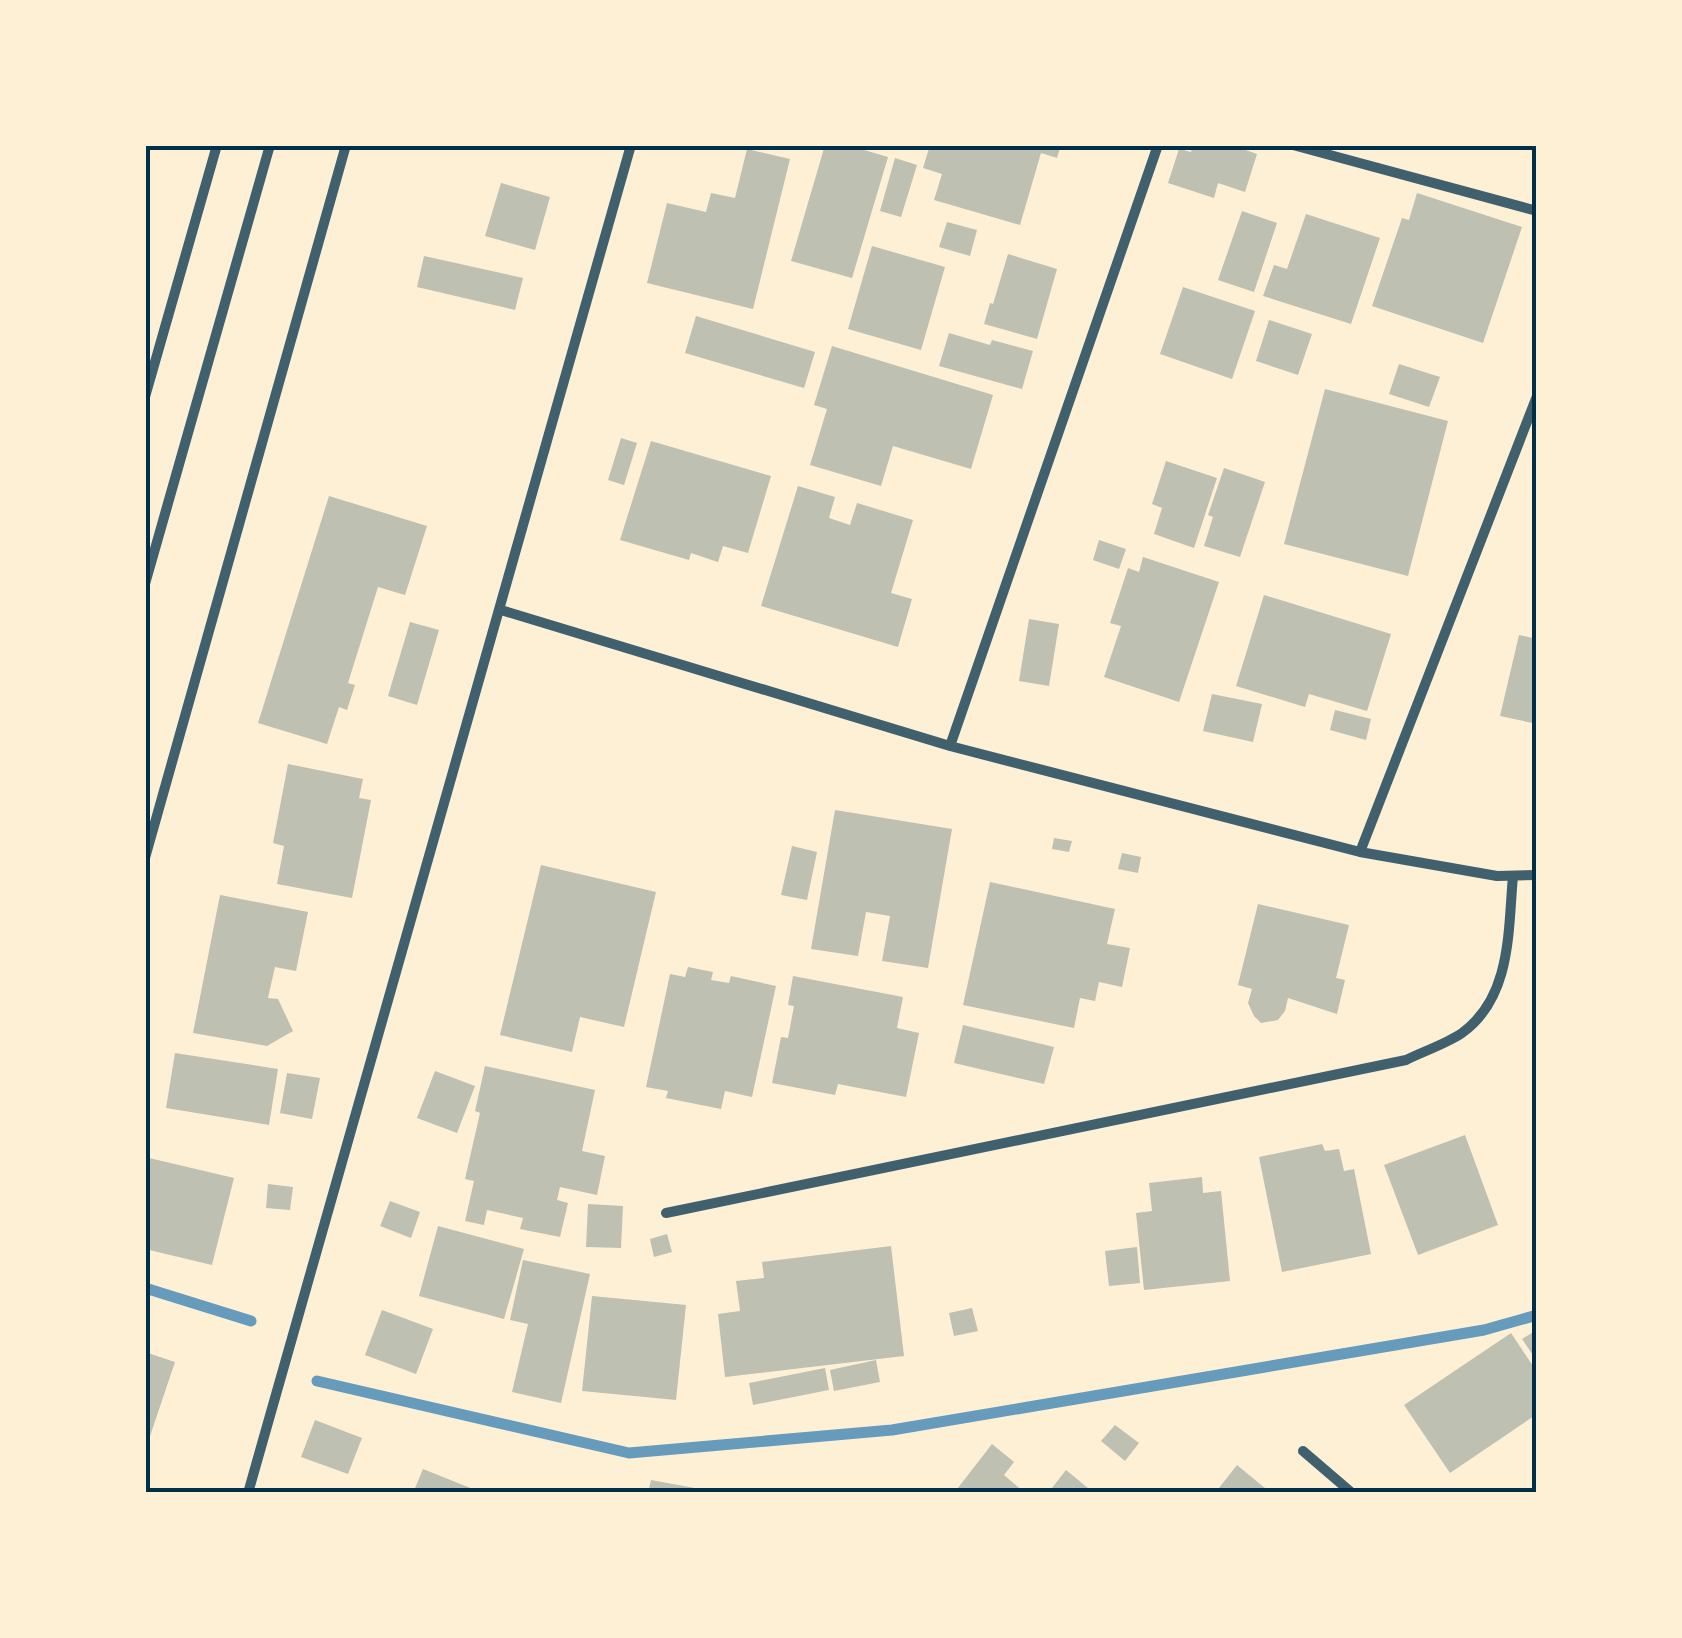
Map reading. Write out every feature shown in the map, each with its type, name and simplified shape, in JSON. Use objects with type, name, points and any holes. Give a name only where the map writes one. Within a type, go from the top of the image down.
[{"type":"street","points":[[145,397],[217,145]]},
{"type":"street","points":[[145,584],[270,145]]},
{"type":"street","points":[[145,858],[346,145]]},
{"type":"street","points":[[248,1493],[631,145]]},
{"type":"street","points":[[950,746],[1158,145]]},
{"type":"street","points":[[1293,145],[1537,211]]},
{"type":"street","points":[[1360,852],[1537,396]]},
{"type":"street","points":[[500,610],[950,746],[1360,852],[1498,876],[1537,874]]},
{"type":"street","points":[[666,1212],[1406,1060],[1463,1032],[1491,1002],[1504,970],[1513,876]]},
{"type":"street","points":[[1303,1451],[1352,1493]]},
{"type":"building","points":[[825,145],[847,145],[888,157],[852,278],[791,261]]},
{"type":"building","points":[[930,145],[1061,145],[1057,158],[1041,153],[1020,225],[934,200],[942,174],[923,168]]},
{"type":"building","points":[[1193,145],[1204,149],[1206,145],[1231,145],[1257,154],[1245,192],[1218,183],[1214,198],[1168,183],[1179,149],[1191,152]]},
{"type":"building","points":[[747,149],[790,159],[753,309],[647,283],[667,203],[706,212],[711,193],[735,198]]},
{"type":"building","points":[[895,158],[917,165],[901,217],[880,211]]},
{"type":"building","points":[[501,183],[550,197],[535,250],[485,236]]},
{"type":"building","points":[[1417,193],[1522,227],[1483,343],[1372,306],[1402,218],[1409,220]]},
{"type":"building","points":[[1242,211],[1277,223],[1254,292],[1218,280]]},
{"type":"building","points":[[1306,214],[1380,238],[1351,324],[1263,296],[1274,265],[1287,269]]},
{"type":"building","points":[[947,222],[977,230],[970,256],[939,247]]},
{"type":"building","points":[[872,246],[945,267],[921,350],[848,329]]},
{"type":"building","points":[[1008,254],[1057,269],[1037,339],[984,324]]},
{"type":"building","points":[[424,256],[523,278],[515,310],[417,287]]},
{"type":"building","points":[[1183,287],[1255,311],[1232,379],[1160,354]]},
{"type":"building","points":[[696,316],[815,352],[804,388],[685,353]]},
{"type":"building","points":[[1269,320],[1312,334],[1298,375],[1256,361]]},
{"type":"building","points":[[949,333],[990,345],[992,340],[1033,351],[1022,389],[939,366]]},
{"type":"building","points":[[832,346],[993,395],[971,469],[893,446],[881,486],[810,465],[827,409],[814,405]]},
{"type":"building","points":[[1399,364],[1440,377],[1429,407],[1389,394]]},
{"type":"building","points":[[1325,389],[1448,421],[1408,576],[1284,544]]},
{"type":"building","points":[[621,438],[637,443],[624,485],[608,480]]},
{"type":"building","points":[[651,441],[771,476],[748,553],[723,546],[718,562],[691,553],[689,560],[620,540]]},
{"type":"building","points":[[1166,461],[1217,478],[1194,548],[1154,534],[1162,508],[1152,504]]},
{"type":"building","points":[[1224,468],[1265,482],[1240,557],[1204,546],[1213,517],[1208,515]]},
{"type":"building","points":[[798,486],[835,497],[829,518],[850,525],[857,503],[913,520],[891,593],[912,599],[898,647],[761,606]]},
{"type":"building","points":[[329,496],[427,526],[405,595],[378,587],[348,683],[355,685],[347,710],[339,707],[327,744],[258,723]]},
{"type":"building","points":[[1099,540],[1126,549],[1119,569],[1093,560]]},
{"type":"building","points":[[1143,557],[1219,582],[1179,702],[1104,677],[1121,626],[1110,623],[1128,568],[1139,572]]},
{"type":"building","points":[[1264,595],[1391,634],[1367,711],[1309,694],[1305,707],[1236,686]]},
{"type":"building","points":[[1029,619],[1059,624],[1049,686],[1019,681]]},
{"type":"building","points":[[410,622],[439,630],[417,705],[388,696]]},
{"type":"building","points":[[1519,635],[1537,639],[1537,724],[1500,716]]},
{"type":"building","points":[[1212,694],[1262,704],[1253,742],[1203,731]]},
{"type":"building","points":[[1335,710],[1371,719],[1366,740],[1330,730]]},
{"type":"building","points":[[288,764],[363,779],[359,798],[371,800],[352,898],[277,884],[284,846],[273,843]]},
{"type":"building","points":[[835,810],[952,829],[928,968],[882,961],[890,916],[866,912],[858,956],[811,949]]},
{"type":"building","points":[[1054,838],[1072,841],[1069,852],[1052,849]]},
{"type":"building","points":[[792,846],[817,852],[807,900],[781,895]]},
{"type":"building","points":[[1122,853],[1141,857],[1138,873],[1118,869]]},
{"type":"building","points":[[541,865],[656,892],[624,1027],[580,1017],[572,1052],[500,1035]]},
{"type":"building","points":[[990,882],[1115,909],[1107,944],[1130,948],[1122,987],[1099,982],[1095,1001],[1080,998],[1074,1028],[963,1005]]},
{"type":"building","points":[[220,895],[308,912],[296,971],[275,967],[268,998],[278,999],[293,1031],[267,1046],[193,1033]]},
{"type":"building","points":[[1258,904],[1349,925],[1336,978],[1345,980],[1337,1014],[1288,998],[1278,1020],[1261,1023],[1254,1016],[1248,1003],[1252,989],[1238,985]]},
{"type":"building","points":[[688,967],[713,972],[711,980],[729,983],[731,976],[776,986],[752,1097],[725,1091],[721,1109],[666,1098],[668,1091],[646,1087],[670,974],[685,977]]},
{"type":"building","points":[[793,976],[903,997],[897,1028],[919,1033],[906,1097],[838,1084],[835,1095],[772,1083],[781,1037],[788,1038],[794,1006],[788,1005]]},
{"type":"building","points":[[963,1025],[1054,1047],[1044,1084],[954,1063]]},
{"type":"building","points":[[175,1053],[278,1069],[269,1125],[166,1108]]},
{"type":"building","points":[[485,1066],[595,1090],[582,1151],[605,1156],[597,1195],[560,1187],[557,1200],[568,1203],[560,1237],[520,1229],[523,1218],[487,1210],[484,1225],[465,1221],[474,1181],[465,1179],[480,1113],[475,1111]]},
{"type":"building","points":[[435,1071],[475,1086],[457,1133],[417,1118]]},
{"type":"building","points":[[287,1073],[320,1078],[312,1119],[280,1113]]},
{"type":"building","points":[[1465,1135],[1498,1225],[1418,1255],[1384,1165]]},
{"type":"building","points":[[1322,1144],[1325,1151],[1339,1149],[1344,1171],[1354,1169],[1371,1254],[1282,1272],[1259,1157]]},
{"type":"building","points":[[145,1157],[234,1178],[212,1265],[145,1249]]},
{"type":"building","points":[[1202,1177],[1203,1193],[1221,1191],[1230,1281],[1144,1290],[1136,1213],[1152,1211],[1149,1183]]},
{"type":"building","points":[[268,1184],[293,1187],[290,1210],[266,1208]]},
{"type":"building","points":[[390,1201],[420,1212],[411,1238],[380,1226]]},
{"type":"building","points":[[588,1204],[623,1206],[621,1248],[586,1247]]},
{"type":"building","points":[[438,1226],[524,1249],[504,1319],[419,1296]]},
{"type":"building","points":[[667,1234],[672,1252],[654,1257],[650,1239]]},
{"type":"building","points":[[891,1246],[904,1356],[725,1377],[718,1314],[740,1311],[736,1281],[764,1278],[762,1262]]},
{"type":"building","points":[[1137,1247],[1140,1283],[1109,1286],[1105,1251]]},
{"type":"building","points":[[523,1260],[590,1274],[561,1403],[512,1392],[528,1324],[510,1320]]},
{"type":"building","points":[[592,1296],[686,1305],[676,1400],[582,1391]]},
{"type":"building","points":[[972,1308],[978,1331],[954,1336],[949,1313]]},
{"type":"building","points":[[382,1310],[433,1329],[416,1374],[365,1355]]},
{"type":"building","points":[[1537,1330],[1537,1361],[1522,1339]]},
{"type":"building","points":[[1511,1333],[1537,1372],[1537,1414],[1450,1473],[1404,1405]]},
{"type":"building","points":[[145,1352],[175,1362],[146,1448],[145,1448]]},
{"type":"building","points":[[876,1360],[880,1382],[834,1391],[830,1370]]},
{"type":"building","points":[[825,1368],[829,1390],[753,1405],[749,1383]]},
{"type":"building","points":[[315,1420],[362,1438],[348,1474],[301,1457]]},
{"type":"building","points":[[1115,1425],[1139,1443],[1125,1461],[1101,1441]]},
{"type":"building","points":[[992,1444],[1014,1462],[1004,1475],[1025,1493],[954,1493]]},
{"type":"building","points":[[1237,1465],[1271,1493],[1215,1493]]},
{"type":"building","points":[[423,1469],[483,1493],[413,1493]]},
{"type":"building","points":[[1066,1470],[1094,1493],[1048,1493]]},
{"type":"building","points":[[651,1480],[711,1491],[711,1493],[648,1493]]},
{"type":"waterway","points":[[145,1288],[251,1321]]},
{"type":"waterway","points":[[317,1381],[629,1453],[892,1430],[1484,1330],[1537,1315]]}]
